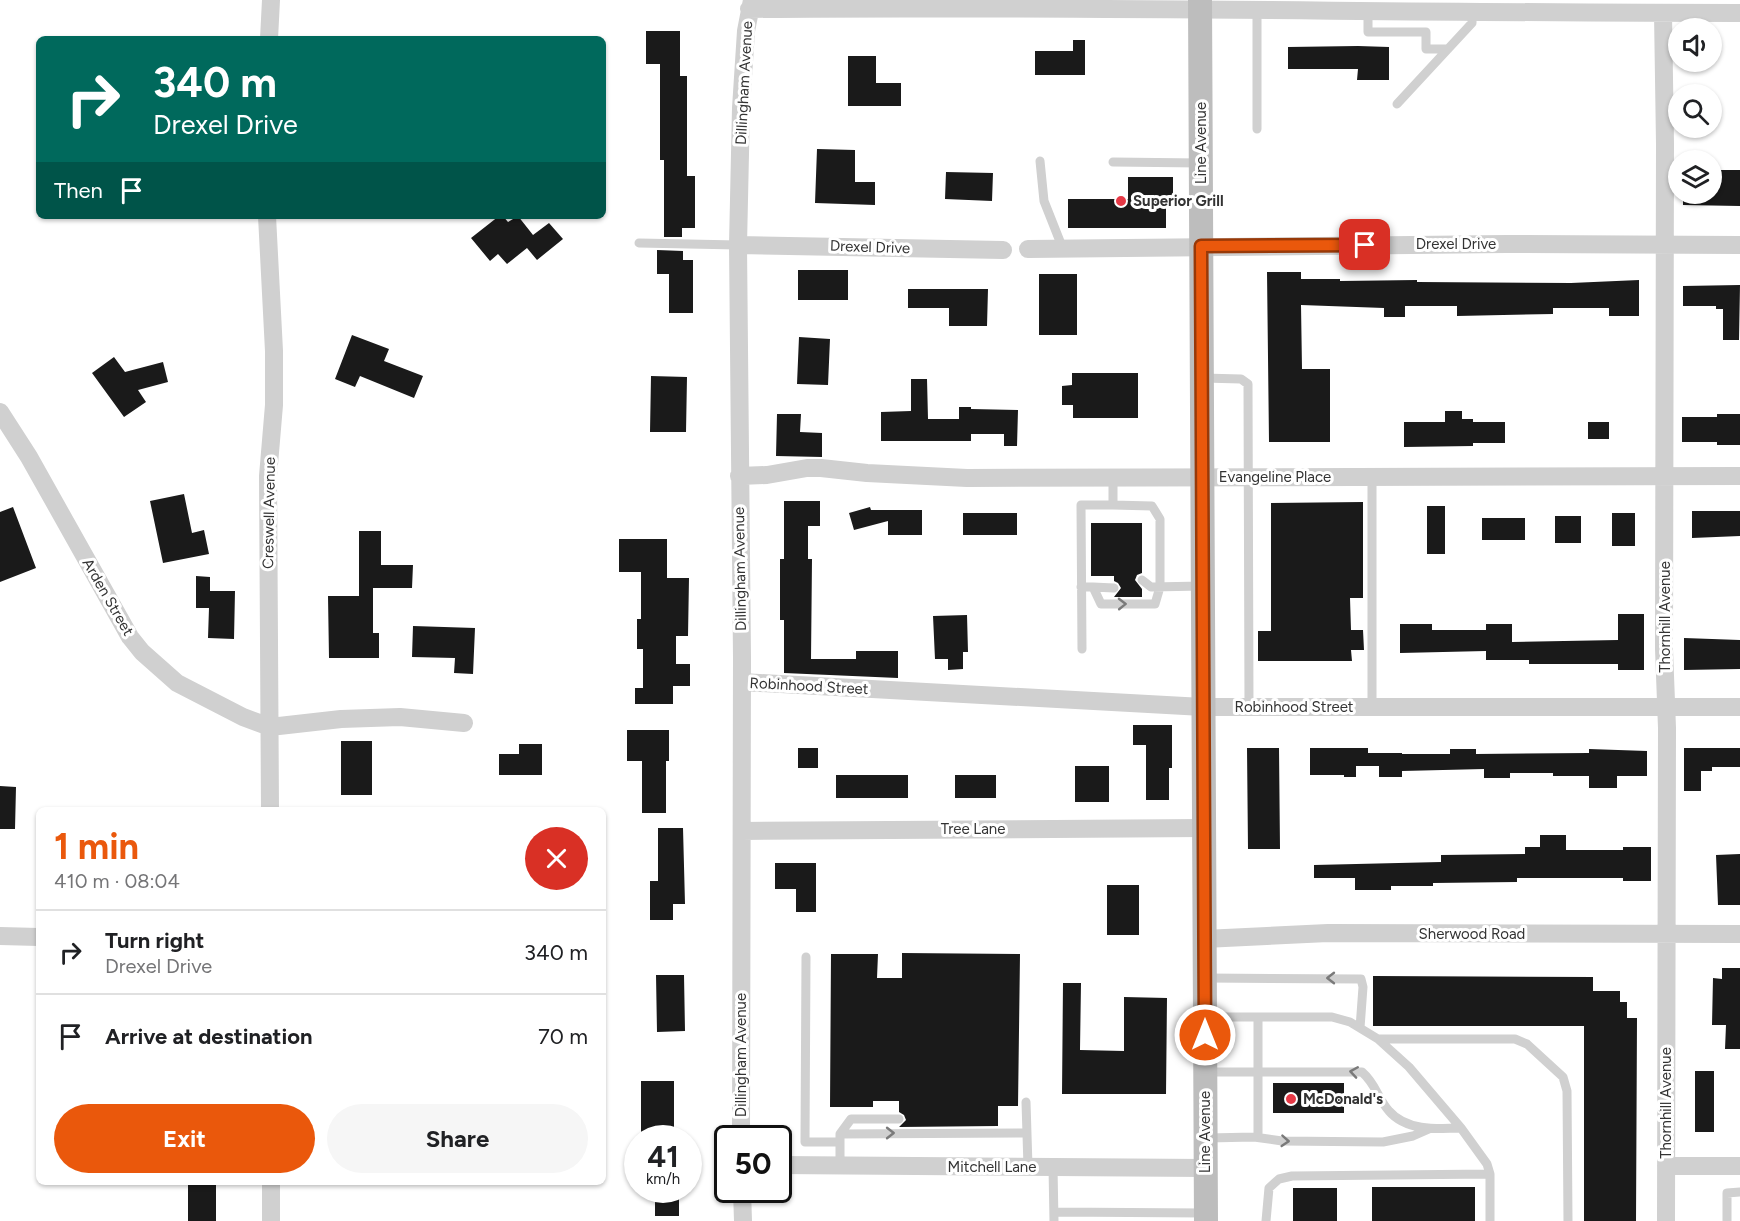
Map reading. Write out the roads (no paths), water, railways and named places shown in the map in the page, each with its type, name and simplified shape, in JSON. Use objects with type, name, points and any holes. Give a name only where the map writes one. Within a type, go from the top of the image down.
[{"type":"main road","name":"Line Avenue","points":[[1200,5],[1206,1217]]},
{"type":"street","points":[[269,36],[271,0]]},
{"type":"street","points":[[750,4],[1134,4],[1200,5],[1257,11],[1368,12],[1444,6],[1472,13],[1740,13]]},
{"type":"street","name":"Dillingham Avenue","points":[[741,1125],[742,831],[738,245],[741,108],[750,4]]},
{"type":"street","name":"Thornhill Avenue","points":[[1663,13],[1666,1221]]},
{"type":"street","name":"Creswell Avenue","points":[[267,219],[274,351],[274,405],[268,488],[270,807]]},
{"type":"street","name":"Drexel Drive","points":[[738,245],[1003,250]]},
{"type":"street","name":"Drexel Drive","points":[[1028,249],[1201,246],[1740,245]]},
{"type":"street","name":"Arden Street","points":[[0,412],[28,456],[130,637],[142,652],[177,683],[243,717],[270,728]]},
{"type":"street","name":"Evangeline Place","points":[[739,476],[767,475],[807,468],[919,477],[1740,476]]},
{"type":"street","name":"Robinhood Street","points":[[741,682],[1203,707],[1740,707]]},
{"type":"street","points":[[270,728],[341,719],[400,717],[464,723]]},
{"type":"street","name":"Tree Lane","points":[[742,831],[1204,828]]},
{"type":"street","name":"Sherwood Road","points":[[1204,939],[1309,933],[1740,934]]},
{"type":"street","points":[[0,936],[36,937]]},
{"type":"street","name":"Mitchell Lane","points":[[792,1166],[1206,1168]]},
{"type":"street","points":[[1666,1166],[1740,1166]]},
{"type":"street","points":[[271,1185],[272,1221]]},
{"type":"street","points":[[742,1203],[743,1221]]},
{"type":"lane","points":[[1257,11],[1257,129]]},
{"type":"lane","points":[[1368,12],[1368,32],[1426,32],[1426,49],[1448,49]]},
{"type":"lane","points":[[1397,104],[1472,23],[1472,13]]},
{"type":"lane","points":[[1040,161],[1044,201],[1063,249]]},
{"type":"lane","points":[[1113,162],[1201,163]]},
{"type":"lane","points":[[639,243],[738,245]]},
{"type":"lane","points":[[1202,378],[1241,379],[1248,384],[1249,707]]},
{"type":"lane","points":[[1372,476],[1372,707]]},
{"type":"lane","points":[[1113,477],[1113,505]]},
{"type":"lane","points":[[1082,649],[1081,505],[1152,506],[1160,519],[1147,587],[1155,604],[1101,604],[1097,587]]},
{"type":"lane","points":[[1147,587],[1203,585]]},
{"type":"lane","points":[[1081,587],[1114,588]]},
{"type":"lane","points":[[805,1166],[806,957]]},
{"type":"lane","points":[[1205,978],[1361,979],[1364,1030]]},
{"type":"lane","points":[[1205,1017],[1332,1017],[1364,1030],[1378,1039],[1409,1067],[1488,1164],[1490,1221]]},
{"type":"lane","points":[[1257,1137],[1258,1017]]},
{"type":"lane","points":[[1378,1039],[1515,1039],[1527,1044],[1563,1077],[1567,1090],[1568,1221]]},
{"type":"lane","points":[[1205,1072],[1362,1072],[1376,1088],[1388,1110],[1398,1119],[1429,1129],[1461,1128]]},
{"type":"lane","points":[[1026,1102],[1028,1167]]},
{"type":"lane","points":[[840,1166],[840,1138],[851,1119],[899,1119]]},
{"type":"lane","points":[[1206,1138],[1257,1137],[1282,1142],[1383,1142],[1413,1136],[1429,1129]]},
{"type":"lane","points":[[805,1142],[915,1130],[1027,1132]]},
{"type":"lane","points":[[1053,1167],[1054,1216],[1206,1217]]},
{"type":"lane","points":[[1266,1221],[1269,1188],[1279,1179],[1292,1176],[1490,1174]]},
{"type":"lane","points":[[1727,1221],[1727,1192],[1740,1192]]},
{"type":"place","name":"Superior Grill","points":[[1121,201]]},
{"type":"place","name":"McDonald's","points":[[1291,1099]]}]
